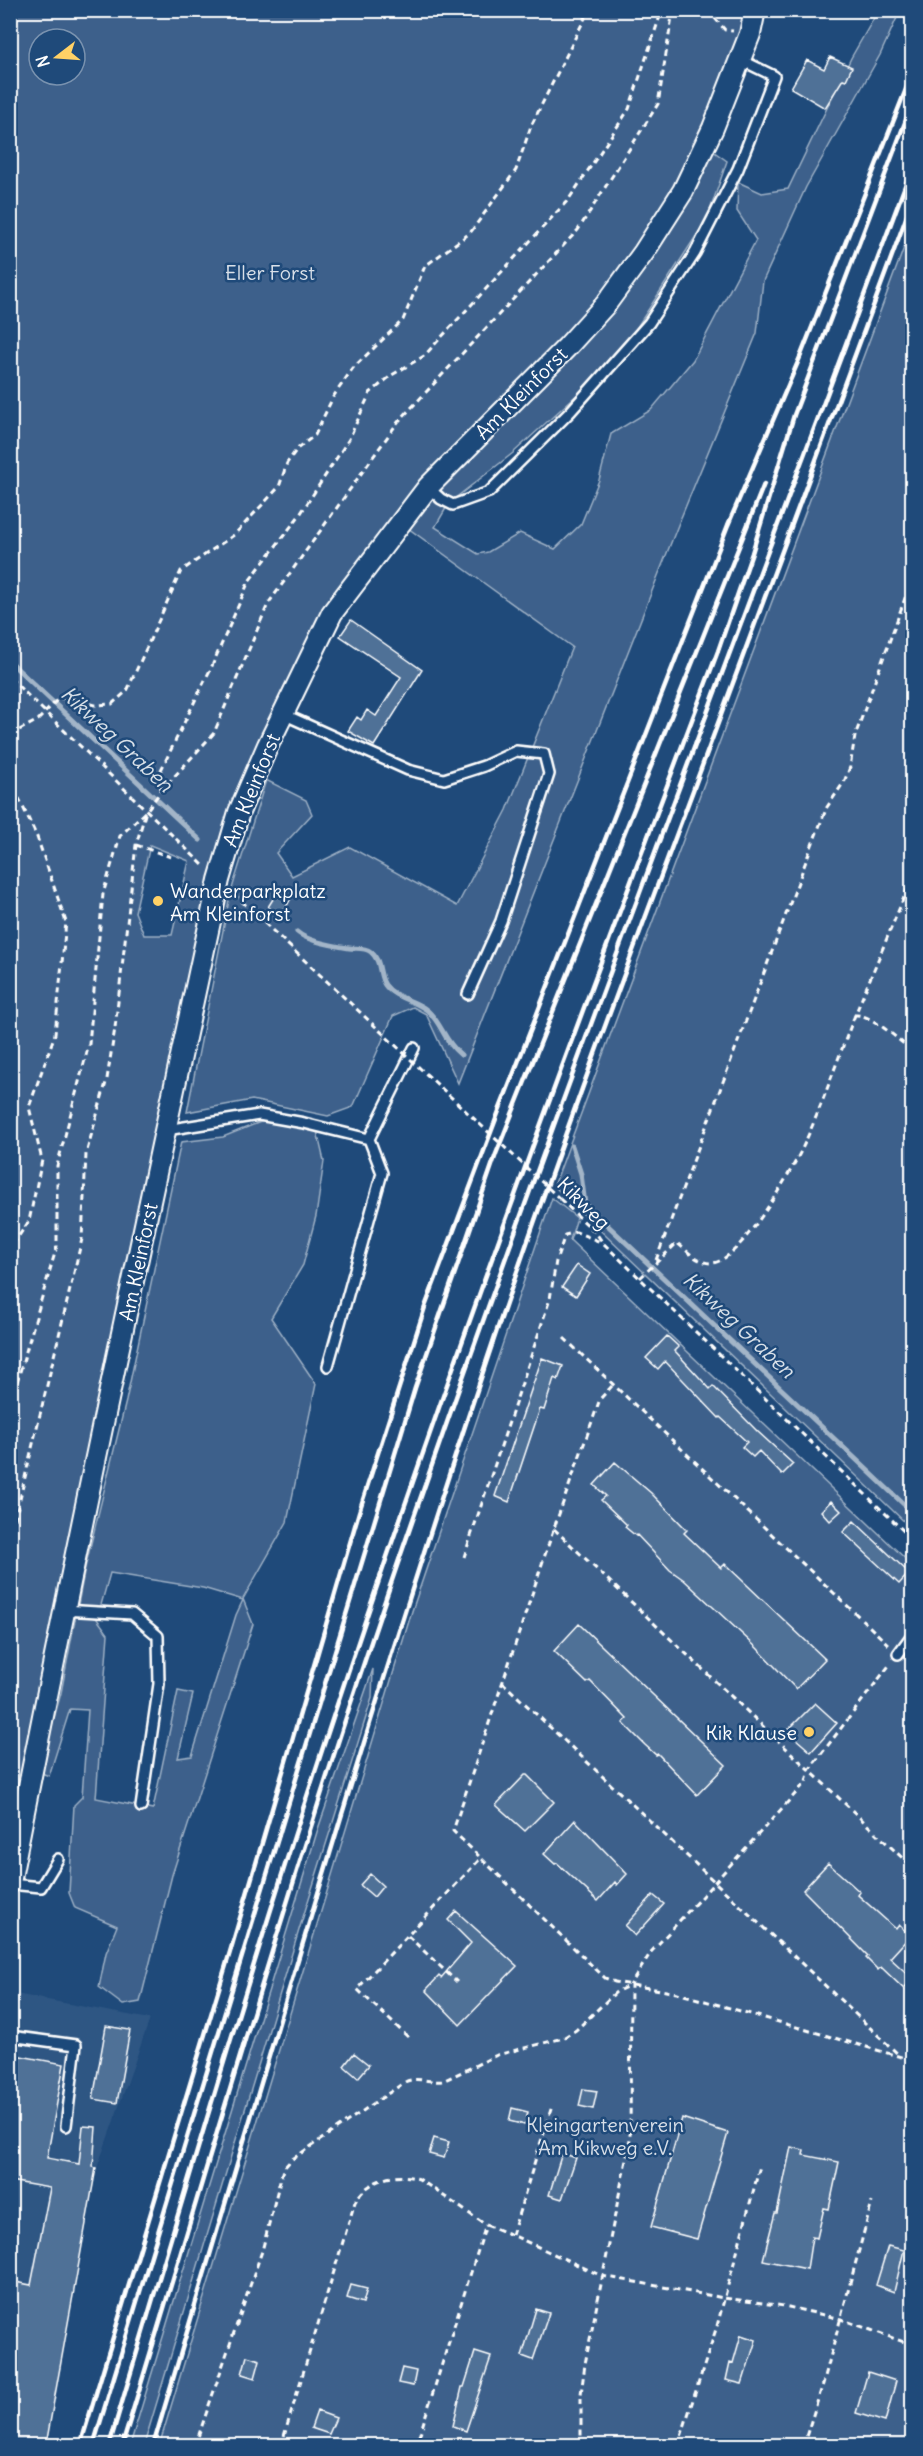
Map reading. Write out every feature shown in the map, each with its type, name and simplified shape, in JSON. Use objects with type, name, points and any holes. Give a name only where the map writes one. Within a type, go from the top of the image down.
[{"type":"street","name":"Am Kleinforst","points":[[10,1884],[104,1410],[166,1130],[225,886],[239,812],[332,613],[428,487],[567,347],[606,304],[644,252],[683,191],[713,128],[750,34],[755,10]]},
{"type":"lane","points":[[428,487],[441,500],[453,505],[489,492],[570,412],[649,323],[695,253],[738,169],[774,76],[739,59]]},
{"type":"lane","points":[[283,714],[408,770],[444,779],[484,766],[516,751],[543,754],[549,774],[501,921],[468,994]]},
{"type":"lane","points":[[328,1366],[382,1173],[369,1139],[414,1048]]},
{"type":"lane","points":[[166,1130],[259,1116],[304,1123],[369,1139]]},
{"type":"lane","points":[[63,1610],[132,1614],[158,1636],[159,1684],[141,1807]]},
{"type":"lane","points":[[898,1654],[912,1635]]},
{"type":"lane","points":[[10,1884],[41,1887],[58,1859]]},
{"type":"lane","points":[[10,2036],[76,2045],[66,2126]]},
{"type":"path","points":[[10,735],[38,720],[58,699],[67,697],[95,705],[112,704],[127,691],[181,571],[234,536],[279,487],[287,463],[297,448],[315,435],[333,396],[353,368],[403,320],[425,266],[470,233],[516,170],[531,126],[589,10]]},
{"type":"path","points":[[161,791],[160,772],[212,666],[249,581],[299,516],[349,439],[370,393],[392,375],[424,356],[569,199],[629,109],[662,10]]},
{"type":"path","points":[[10,1413],[57,1246],[57,1166],[90,1044],[103,894],[120,836],[147,810],[161,791],[214,733],[268,604],[398,422],[578,230],[658,104],[673,10]]},
{"type":"path","points":[[708,10],[725,30],[750,34]]},
{"type":"path","points":[[656,1260],[812,845],[827,807],[844,782],[850,767],[855,736],[912,579]]},
{"type":"path","name":"Kikweg","points":[[10,678],[225,886],[596,1233],[603,1243],[912,1539]]},
{"type":"path","points":[[10,779],[37,837],[66,922],[55,1034],[29,1107],[42,1160],[29,1221],[10,1249]]},
{"type":"path","points":[[10,1540],[82,1239],[86,1154],[107,1079],[116,1028],[136,844],[147,810]]},
{"type":"path","points":[[136,844],[171,857]]},
{"type":"path","points":[[640,1278],[656,1260],[677,1243],[698,1259],[711,1263],[725,1259],[756,1227],[800,1152],[912,878]]},
{"type":"path","points":[[855,1015],[860,1014],[873,1021],[912,1051]]},
{"type":"path","points":[[464,1557],[550,1299],[556,1261],[565,1236],[576,1232],[603,1243]]},
{"type":"path","points":[[195,2445],[262,2251],[283,2169],[291,2160],[405,2082],[412,2079],[435,2083],[443,2081],[497,2055],[563,2038],[576,2030],[616,1992],[631,1984],[651,1952],[806,1782],[809,1770],[898,1654],[612,1386],[564,1338]]},
{"type":"path","points":[[612,1386],[600,1399],[554,1528],[453,1831],[605,1978],[615,1983],[677,1993],[912,2060]]},
{"type":"path","points":[[554,1528],[912,1867]]},
{"type":"path","points":[[502,1682],[900,2056]]},
{"type":"path","points":[[408,2037],[357,1989],[481,1858]]},
{"type":"path","points":[[408,1936],[457,1982]]},
{"type":"path","points":[[581,2445],[581,2394],[630,2139],[631,1984]]},
{"type":"path","points":[[512,2235],[552,2106]]},
{"type":"path","points":[[678,2445],[724,2298],[760,2166]]},
{"type":"path","points":[[281,2445],[355,2202],[361,2193],[383,2178],[413,2177],[459,2205],[486,2225],[602,2276],[724,2298],[784,2306],[841,2319],[912,2345]]},
{"type":"path","points":[[803,2445],[824,2384],[872,2202]]},
{"type":"path","points":[[416,2445],[486,2225]]},
{"type":"shaded area","points":[[10,1993],[150,2019],[97,2168],[47,2445],[11,2445]]},
{"type":"green space","name":"Eller Forst","points":[[11,11],[749,11],[710,128],[642,250],[328,609],[235,811],[11,1862]],"holes":[[[150,845],[189,861],[172,935],[144,935],[135,912]]]},
{"type":"green space","points":[[878,11],[900,11],[880,55],[806,187],[763,281],[757,333],[678,525],[458,1083],[426,1014],[413,1007],[393,1016],[353,1107],[328,1116],[252,1100],[187,1112],[230,895],[266,780],[306,800],[312,814],[276,853],[292,876],[350,847],[457,906],[507,810],[572,647],[408,528],[429,501],[603,320],[661,245],[713,151],[727,161],[707,219],[617,358],[513,453],[449,503],[435,527],[478,554],[488,552],[520,533],[555,549],[581,524],[599,480],[611,434],[651,410],[693,360],[756,240],[737,211],[738,182],[762,193],[788,189],[851,58]]},
{"type":"green space","points":[[912,226],[912,1529],[554,1186]]},
{"type":"green space","points":[[263,1121],[317,1131],[324,1161],[316,1216],[303,1265],[271,1318],[316,1384],[287,1522],[243,1599],[253,1624],[172,1875],[140,2002],[123,2005],[99,1987],[106,1953],[117,1926],[75,1908],[69,1893],[74,1805],[82,1797],[88,1710],[70,1709],[49,1776],[39,1772],[61,1693],[85,1568],[126,1401],[181,1142],[223,1137]],"holes":[[[110,1573],[203,1588],[243,1600],[236,1615],[192,1756],[178,1758],[193,1694],[178,1691],[153,1809],[96,1798],[108,1634],[97,1619]]]},
{"type":"green space","name":"Kleingartenverein Am Kikweg e.V.","points":[[552,1198],[577,1218],[570,1240],[912,1565],[912,2445],[159,2446],[412,1611]]},
{"type":"green space","points":[[373,1669],[372,1698],[299,1930],[144,2445],[130,2445],[317,1832]]},
{"type":"building","points":[[830,57],[852,67],[846,80],[843,79],[825,108],[791,88],[807,60],[824,69]]},
{"type":"building","points":[[351,620],[422,670],[374,746],[348,731],[357,717],[361,720],[367,710],[376,716],[401,677],[340,636]]},
{"type":"building","points":[[278,891],[291,898],[282,915],[268,907]]},
{"type":"building","points":[[577,1265],[590,1274],[576,1296],[562,1287]]},
{"type":"building","points":[[667,1336],[679,1347],[675,1351],[710,1389],[713,1386],[793,1464],[782,1475],[759,1451],[753,1457],[742,1447],[747,1442],[719,1418],[665,1361],[658,1369],[646,1358]]},
{"type":"building","points":[[542,1358],[563,1366],[558,1380],[554,1378],[544,1410],[540,1409],[509,1502],[495,1496]]},
{"type":"building","points":[[615,1462],[651,1493],[687,1530],[684,1533],[721,1568],[725,1564],[825,1659],[796,1689],[757,1648],[684,1580],[670,1570],[637,1535],[625,1527],[627,1525],[601,1500],[606,1496],[594,1485]]},
{"type":"building","points":[[831,1501],[841,1511],[830,1521],[821,1511]]},
{"type":"building","points":[[854,1521],[909,1573],[899,1584],[843,1532]]},
{"type":"building","points":[[579,1624],[726,1765],[697,1795],[658,1754],[656,1755],[623,1723],[627,1719],[590,1681],[587,1683],[554,1651]]},
{"type":"building","points":[[815,1703],[837,1723],[811,1752],[787,1731]]},
{"type":"building","points":[[525,1775],[554,1802],[525,1831],[496,1805]]},
{"type":"building","points":[[575,1820],[627,1874],[617,1885],[615,1882],[598,1901],[544,1854]]},
{"type":"building","points":[[828,1863],[860,1892],[858,1895],[896,1929],[899,1925],[910,1936],[890,1958],[912,1978],[904,1989],[881,1967],[878,1970],[866,1958],[868,1956],[803,1890]]},
{"type":"building","points":[[370,1874],[383,1886],[374,1897],[360,1885]]},
{"type":"building","points":[[653,1895],[664,1904],[635,1936],[625,1926]]},
{"type":"building","points":[[456,1911],[517,1966],[460,2025],[426,1990],[439,1976],[441,1978],[471,1943],[448,1920]]},
{"type":"building","points":[[106,2026],[130,2030],[117,2103],[93,2099]]},
{"type":"building","points":[[354,2053],[369,2065],[358,2078],[344,2066]]},
{"type":"building","points":[[10,2054],[64,2064],[47,2158],[79,2164],[83,2126],[96,2127],[93,2167],[96,2168],[46,2445],[10,2445],[10,2281],[31,2285],[50,2188],[10,2181]]},
{"type":"building","points":[[583,2089],[597,2091],[593,2109],[579,2106]]},
{"type":"building","points":[[512,2108],[528,2112],[525,2125],[509,2121]]},
{"type":"building","points":[[682,2118],[728,2133],[697,2239],[651,2227]]},
{"type":"building","points":[[434,2138],[449,2142],[444,2158],[429,2154]]},
{"type":"building","points":[[791,2147],[804,2150],[803,2155],[839,2162],[829,2209],[824,2208],[817,2238],[812,2237],[807,2269],[763,2260],[775,2213],[777,2213]]},
{"type":"building","points":[[562,2153],[576,2158],[562,2199],[549,2195]]},
{"type":"building","points":[[888,2246],[904,2250],[894,2292],[876,2285]]},
{"type":"building","points":[[351,2285],[367,2289],[363,2303],[347,2298]]},
{"type":"building","points":[[536,2309],[549,2313],[533,2360],[522,2356]]},
{"type":"building","points":[[741,2335],[756,2340],[742,2384],[726,2380],[730,2362],[733,2363]]},
{"type":"building","points":[[475,2352],[491,2357],[466,2431],[453,2426],[462,2387],[464,2387]]},
{"type":"building","points":[[247,2356],[260,2360],[255,2378],[242,2374]]},
{"type":"building","points":[[402,2368],[416,2371],[413,2386],[398,2383]]},
{"type":"building","points":[[868,2372],[896,2381],[885,2422],[856,2413]]},
{"type":"building","points":[[317,2411],[336,2418],[329,2434],[311,2428]]},
{"type":"waterway","name":"Kikweg Graben","points":[[10,662],[200,840]]},
{"type":"waterway","name":"Kikweg Graben","points":[[297,932],[322,943],[371,952],[377,960],[381,977],[389,990],[428,1011],[450,1044],[461,1055]]},
{"type":"waterway","name":"Kikweg Graben","points":[[572,1146],[581,1174],[585,1204],[912,1512]]},
{"type":"railway","points":[[80,2446],[230,1952],[359,1512],[425,1307],[499,1111],[728,525],[801,355],[912,74]]},
{"type":"railway","points":[[109,2446],[218,2080],[378,1583],[520,1182],[718,651],[752,553],[794,415],[912,104]]},
{"type":"railway","points":[[122,2446],[285,1909],[353,1695],[451,1410],[646,876],[912,167]]},
{"type":"railway","points":[[153,2446],[393,1650],[503,1312],[609,1015],[912,202]]},
{"type":"railway","points":[[93,2446],[415,1388],[496,1154],[764,484]]},
{"type":"place","name":"Wanderparkplatz Am Kleinforst","points":[[158,901]]},
{"type":"place","name":"Kik Klause","points":[[809,1732]]}]
